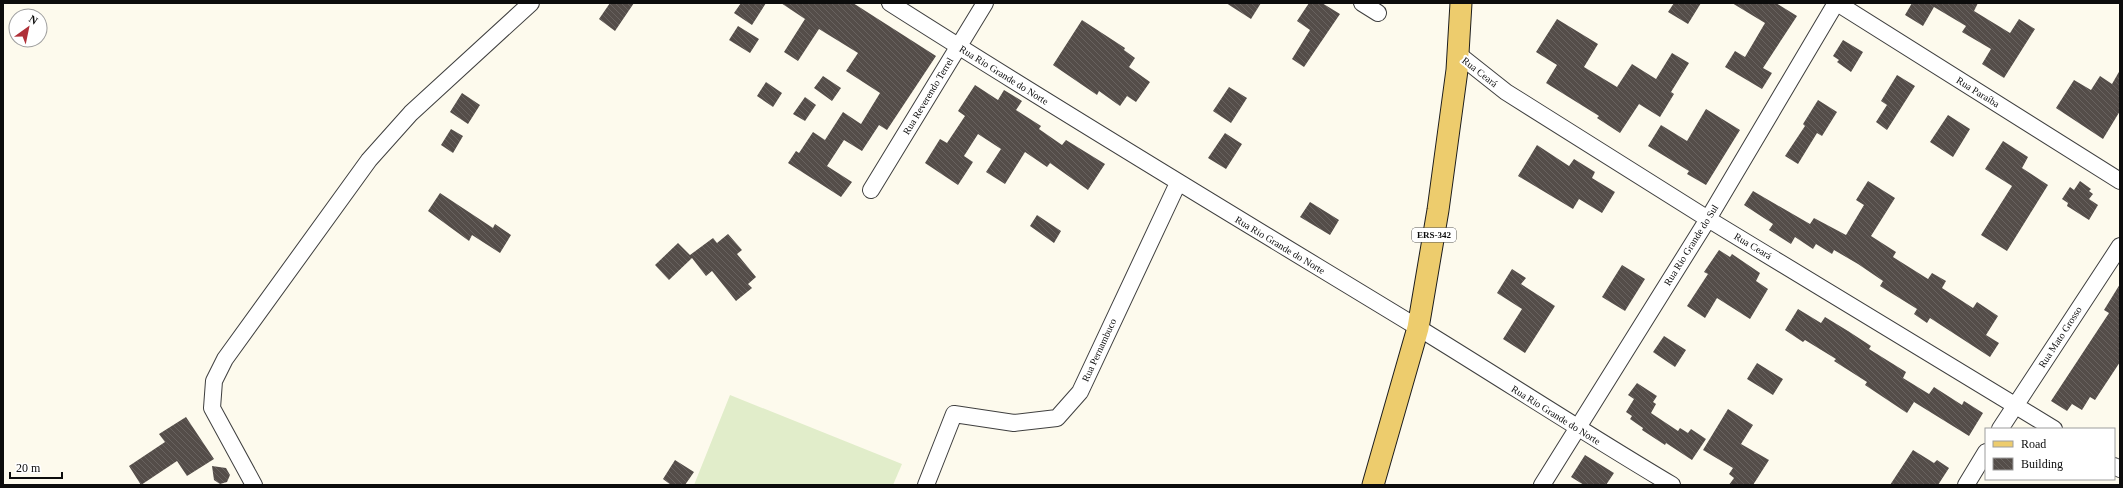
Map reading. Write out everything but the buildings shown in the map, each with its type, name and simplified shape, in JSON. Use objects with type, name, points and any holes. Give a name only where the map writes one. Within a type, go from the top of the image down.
[{"type":"main road","name":"ERS-342","points":[[1373,485],[1418,328],[1438,210],[1458,54],[1461,3]]},
{"type":"main road","name":"ERS-342","points":[[1365,485],[1379,462]]},
{"type":"street","points":[[254,485],[212,408],[214,381],[225,359],[369,160],[411,113],[531,3]]},
{"type":"street","name":"Rua Rio Grande do Norte","points":[[890,3],[1178,184],[1418,328],[1672,485]]},
{"type":"street","name":"Rua Reverendo Terrel","points":[[871,190],[985,3]]},
{"type":"street","points":[[1362,3],[1378,13]]},
{"type":"street","name":"Rua Paraíba","points":[[1837,3],[2120,181]]},
{"type":"street","name":"Rua Rio Grande do Sul","points":[[1542,485],[1708,219],[1837,3]]},
{"type":"street","name":"Rua Ceará","points":[[1458,54],[1506,92],[1708,219],[2052,428]]},
{"type":"street","name":"Rua Pernambuco","points":[[926,485],[954,414],[1014,423],[1057,418],[1080,392],[1178,184]]},
{"type":"street","name":"Rua Mato Grosso","points":[[2001,428],[2120,246]]},
{"type":"street","points":[[1966,485],[1985,454]]},
{"type":"green space","points":[[730,395],[902,464],[893,485],[694,485]]}]
